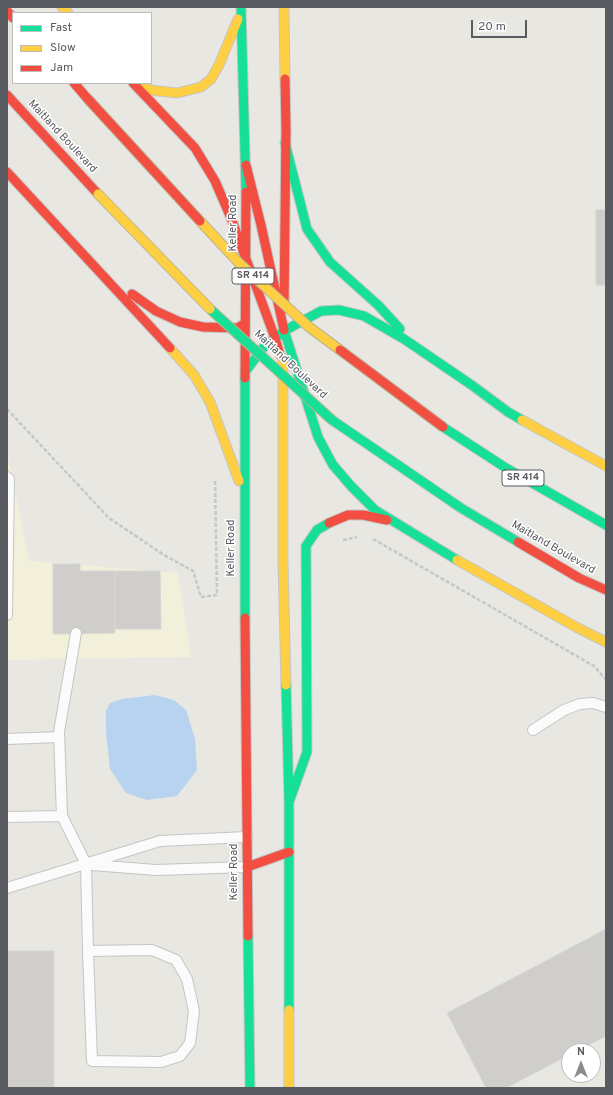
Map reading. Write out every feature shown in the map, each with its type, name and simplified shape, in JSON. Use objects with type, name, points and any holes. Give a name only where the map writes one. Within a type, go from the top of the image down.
[{"type":"main road","points":[[284,7],[285,144],[283,562],[289,802],[289,1088]]},
{"type":"main road","points":[[140,84],[150,90],[176,93],[201,87],[211,79],[219,65],[241,9]]},
{"type":"main road","name":"Keller Road","points":[[241,9],[246,165],[244,496],[251,839],[247,867],[250,1088]]},
{"type":"main road","name":"SR 414","points":[[75,84],[239,263],[309,327],[442,427],[506,468],[606,525]]},
{"type":"main road","points":[[134,84],[195,148],[215,182],[232,218],[266,310],[283,370]]},
{"type":"main road","name":"Maitland Boulevard","points":[[7,96],[98,194],[211,310],[332,420],[461,508],[579,578],[606,590]]},
{"type":"main road","points":[[285,144],[307,229],[330,262],[379,306],[419,349]]},
{"type":"main road","points":[[246,165],[261,225],[284,331],[318,437],[333,465],[375,510],[447,555],[576,627],[606,642]]},
{"type":"main road","points":[[7,172],[194,375],[210,402],[244,496]]},
{"type":"main road","points":[[83,254],[126,290],[156,311],[180,322],[203,327],[238,328],[269,308],[276,296],[284,268]]},
{"type":"main road","points":[[245,372],[263,348],[275,338],[284,331],[321,311],[339,310],[364,316],[419,349],[508,412],[606,466]]},
{"type":"main road","points":[[289,802],[307,752],[306,546],[317,530],[332,521],[348,515],[363,515],[392,521]]},
{"type":"main road","points":[[275,847],[289,852]]},
{"type":"main road","points":[[247,867],[289,852]]},
{"type":"lane","points":[[7,476],[9,479],[7,615]]},
{"type":"lane","points":[[76,634],[59,737],[62,816],[86,864],[88,952],[92,1061],[161,1062],[180,1056],[190,1043],[194,1011],[188,979],[176,960],[152,950],[88,952]]},
{"type":"lane","points":[[533,730],[564,710],[580,704],[593,703],[606,707]]},
{"type":"lane","points":[[7,739],[59,737]]},
{"type":"lane","points":[[7,817],[62,816]]},
{"type":"lane","points":[[7,888],[160,841],[251,839]]},
{"type":"lane","points":[[86,864],[156,870],[247,867]]},
{"type":"path","points":[[7,409],[109,518],[164,555],[193,572],[201,597],[217,595],[215,474]]},
{"type":"path","points":[[339,541],[359,536]]},
{"type":"path","points":[[373,539],[594,666],[606,680]]},
{"type":"shaded area","points":[[7,450],[29,561],[178,573],[191,657],[7,660]]},
{"type":"water","points":[[155,695],[174,700],[186,710],[195,739],[197,770],[177,796],[147,800],[126,793],[110,769],[106,733],[106,711],[110,703],[122,699]]},
{"type":"building","points":[[596,210],[606,210],[606,285],[596,285]]},
{"type":"building","points":[[53,564],[80,564],[80,571],[115,571],[115,633],[53,634]]},
{"type":"building","points":[[115,571],[160,571],[161,629],[115,629]]},
{"type":"building","points":[[606,929],[606,1036],[592,1043],[561,1043],[561,1059],[506,1088],[486,1088],[447,1013]]},
{"type":"building","points":[[7,951],[54,951],[54,1088],[7,1088]]},
{"type":"traffic: fast","points":[[241,7],[246,192]]},
{"type":"traffic: fast","points":[[285,143],[307,229],[330,262],[379,306],[400,329]]},
{"type":"traffic: fast","points":[[210,309],[332,420]]},
{"type":"traffic: fast","points":[[245,372],[263,348],[284,331],[321,311],[339,310],[364,316],[404,339],[508,412],[522,420]]},
{"type":"traffic: fast","points":[[284,330],[318,437],[333,465],[375,510],[457,560]]},
{"type":"traffic: fast","points":[[245,378],[245,618]]},
{"type":"traffic: fast","points":[[332,420],[461,508],[518,542]]},
{"type":"traffic: fast","points":[[443,427],[506,468],[606,525]]},
{"type":"traffic: fast","points":[[289,802],[307,752],[306,546],[317,530],[329,523]]},
{"type":"traffic: fast","points":[[286,685],[289,802],[289,1010]]},
{"type":"traffic: fast","points":[[248,936],[250,1088]]},
{"type":"traffic: slow","points":[[62,7],[67,12]]},
{"type":"traffic: slow","points":[[284,7],[285,79]]},
{"type":"traffic: slow","points":[[140,84],[150,90],[177,93],[201,87],[211,79],[219,65],[238,19]]},
{"type":"traffic: slow","points":[[98,194],[210,309]]},
{"type":"traffic: slow","points":[[200,221],[239,263],[309,327],[340,350]]},
{"type":"traffic: slow","points":[[170,348],[194,375],[210,402],[239,481]]},
{"type":"traffic: slow","points":[[283,361],[283,562],[286,685]]},
{"type":"traffic: slow","points":[[522,420],[606,466]]},
{"type":"traffic: slow","points":[[457,560],[576,627],[606,642]]},
{"type":"traffic: slow","points":[[289,1010],[289,1088]]},
{"type":"traffic: jam","points":[[7,11],[12,17]]},
{"type":"traffic: jam","points":[[284,309],[286,129],[285,79]]},
{"type":"traffic: jam","points":[[75,84],[87,98]]},
{"type":"traffic: jam","points":[[134,84],[195,148],[215,181],[231,218],[280,355]]},
{"type":"traffic: jam","points":[[7,95],[98,194]]},
{"type":"traffic: jam","points":[[87,98],[200,221]]},
{"type":"traffic: jam","points":[[246,165],[284,330]]},
{"type":"traffic: jam","points":[[7,172],[170,348]]},
{"type":"traffic: jam","points":[[245,378],[246,192]]},
{"type":"traffic: jam","points":[[132,294],[156,311],[180,322],[203,327],[238,328],[242,325]]},
{"type":"traffic: jam","points":[[340,350],[443,427]]},
{"type":"traffic: jam","points":[[329,523],[348,515],[363,515],[387,520]]},
{"type":"traffic: jam","points":[[518,542],[579,578],[606,590]]},
{"type":"traffic: jam","points":[[245,618],[248,936]]},
{"type":"traffic: jam","points":[[247,867],[289,852]]}]
